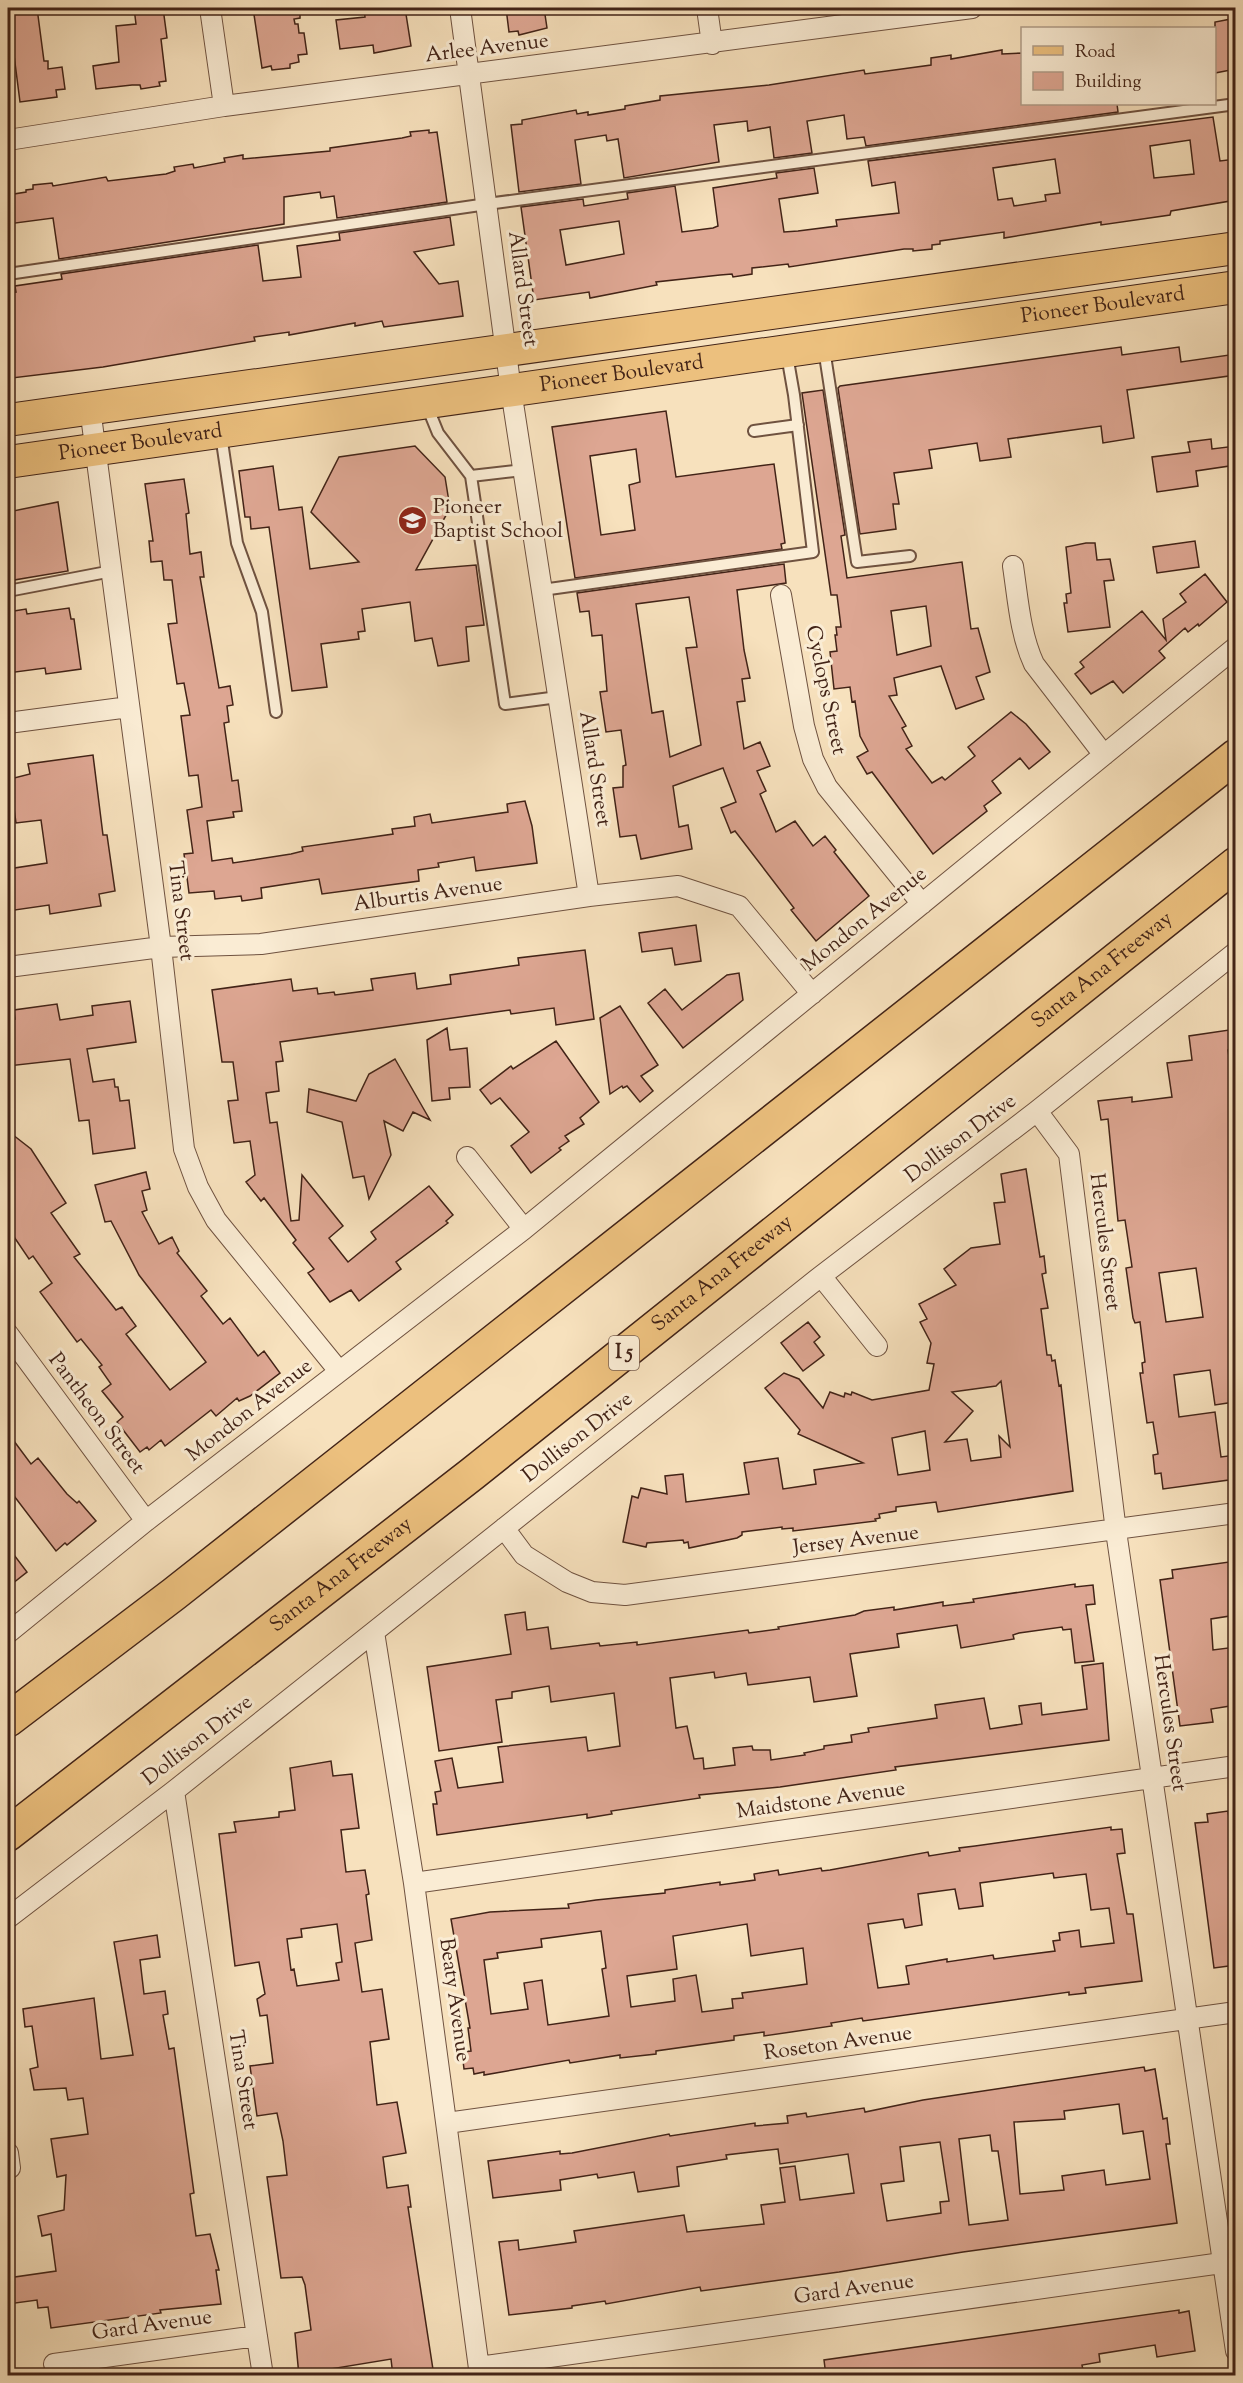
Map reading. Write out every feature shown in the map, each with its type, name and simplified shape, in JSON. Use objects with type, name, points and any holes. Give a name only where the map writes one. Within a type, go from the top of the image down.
[{"type":"highway","points":[[8,1720],[183,1587],[1236,756]]},
{"type":"highway","name":"Santa Ana Freeway","points":[[8,1834],[472,1474],[1236,864]]},
{"type":"main road","name":"Pioneer Boulevard","points":[[8,420],[1236,248]]},
{"type":"main road","name":"Pioneer Boulevard","points":[[8,462],[1236,287]]},
{"type":"street","points":[[210,8],[224,106]]},
{"type":"street","name":"Allard Street","points":[[460,8],[511,390],[589,896]]},
{"type":"street","points":[[707,8],[712,44]]},
{"type":"street","name":"Arlee Avenue","points":[[8,140],[224,106],[712,44],[961,8]]},
{"type":"street","name":"Tina Street","points":[[90,408],[161,947],[184,1149],[198,1187],[216,1220],[339,1371]]},
{"type":"street","points":[[1013,566],[1024,638],[1034,664],[1104,755]]},
{"type":"street","name":"Cyclops Street","points":[[781,595],[804,726],[813,759],[827,787],[921,904]]},
{"type":"street","name":"Mondon Avenue","points":[[8,1633],[146,1521],[524,1229],[1236,647]]},
{"type":"street","points":[[8,723],[129,707]]},
{"type":"street","name":"Alburtis Avenue","points":[[8,967],[161,947],[261,944],[589,896],[678,886],[740,906],[812,994]]},
{"type":"street","name":"Dollison Drive","points":[[8,1918],[174,1791],[821,1276],[1037,1111],[1236,952]]},
{"type":"street","name":"Hercules Street","points":[[1037,1111],[1069,1154],[1116,1531],[1188,2018],[1230,2262],[1236,2351]]},
{"type":"street","points":[[467,1157],[524,1229]]},
{"type":"street","points":[[821,1276],[877,1346]]},
{"type":"street","name":"Pantheon Street","points":[[8,1334],[146,1521]]},
{"type":"street","name":"Jersey Avenue","points":[[504,1528],[524,1555],[567,1582],[592,1592],[625,1595],[1236,1514]]},
{"type":"street","name":"Beaty Avenue","points":[[374,1632],[414,1883],[480,2372]]},
{"type":"street","name":"Maidstone Avenue","points":[[414,1883],[1236,1766]]},
{"type":"street","name":"Tina Street","points":[[174,1791],[262,2376]]},
{"type":"street","name":"Roseton Avenue","points":[[447,2123],[1236,2012]]},
{"type":"street","name":"Gard Avenue","points":[[480,2372],[1230,2262]]},
{"type":"street","name":"Gard Avenue","points":[[54,2364],[257,2336]]},
{"type":"lane","points":[[8,274],[486,204],[1236,104]]},
{"type":"lane","points":[[824,346],[857,562],[910,556]]},
{"type":"lane","points":[[542,590],[813,552],[798,425],[786,351]]},
{"type":"lane","points":[[426,403],[438,433],[471,476],[505,704],[558,697]]},
{"type":"lane","points":[[754,431],[798,425]]},
{"type":"lane","points":[[221,432],[237,543],[262,612],[276,712]]},
{"type":"lane","points":[[471,476],[523,470]]},
{"type":"lane","points":[[8,591],[112,571]]},
{"type":"building","points":[[8,8],[37,8],[44,61],[48,61],[48,69],[62,67],[65,89],[56,90],[57,97],[20,102]]},
{"type":"building","points":[[134,8],[163,8],[167,38],[161,39],[166,81],[159,82],[160,86],[141,89],[140,85],[132,85],[96,89],[93,66],[119,62],[116,26],[136,24]]},
{"type":"building","points":[[253,8],[300,8],[300,18],[294,19],[295,24],[298,24],[299,33],[304,33],[307,54],[298,55],[299,62],[290,64],[290,68],[272,70],[271,66],[262,68]]},
{"type":"building","points":[[364,8],[405,8],[411,46],[374,53],[373,45],[340,49],[336,20],[365,17]]},
{"type":"building","points":[[506,8],[544,8],[547,28],[519,35],[518,31],[509,32]]},
{"type":"building","points":[[1231,19],[1231,23],[1236,23],[1236,69],[1216,73],[1215,22]]},
{"type":"building","points":[[1002,50],[1002,54],[1021,53],[1021,105],[1117,105],[1118,112],[866,146],[864,137],[847,139],[844,115],[807,121],[812,153],[774,158],[770,127],[748,131],[747,121],[714,125],[719,162],[624,178],[618,139],[607,141],[606,135],[575,140],[581,184],[519,192],[511,125],[522,124],[522,120],[576,110],[577,114],[588,112],[588,115],[660,100],[660,96],[769,85],[864,70],[865,74],[931,65],[931,58],[951,55],[951,59]]},
{"type":"building","points":[[1213,117],[1220,161],[1236,159],[1236,200],[1171,211],[1170,215],[1101,225],[1101,222],[1004,238],[1004,232],[940,241],[940,244],[932,245],[932,249],[913,251],[913,249],[904,249],[789,267],[788,264],[752,268],[752,274],[733,277],[732,274],[656,282],[657,285],[590,298],[589,292],[534,300],[521,207],[583,199],[584,206],[628,199],[627,193],[675,186],[682,232],[713,228],[718,226],[713,188],[777,178],[776,173],[814,168],[818,193],[779,199],[784,232],[837,226],[836,220],[899,213],[895,182],[872,186],[868,161]],"holes":[[[1190,140],[1194,174],[1154,178],[1150,146]],[[1055,159],[1060,193],[1045,195],[1046,201],[1014,206],[1012,198],[998,200],[993,168]],[[619,221],[624,254],[566,265],[560,230]]]},
{"type":"building","points":[[429,130],[429,133],[437,132],[447,202],[337,218],[334,196],[321,198],[320,192],[284,197],[284,224],[59,259],[53,218],[8,224],[8,195],[26,192],[26,190],[33,189],[33,185],[52,183],[53,186],[106,177],[108,181],[166,174],[175,171],[174,167],[193,164],[194,168],[225,162],[224,158],[243,155],[243,159],[330,151],[330,148],[402,138],[411,136],[410,132]]},
{"type":"building","points":[[450,217],[454,245],[414,252],[439,284],[458,281],[463,316],[384,327],[382,321],[355,326],[355,323],[289,335],[289,332],[254,337],[255,341],[103,367],[12,378],[12,374],[8,374],[8,328],[14,327],[9,293],[16,292],[15,286],[62,279],[61,274],[258,245],[263,281],[301,277],[297,246],[340,240],[339,233]]},
{"type":"building","points":[[1121,347],[1122,355],[1179,347],[1181,362],[1236,354],[1236,375],[1127,390],[1134,438],[1103,443],[1101,426],[1008,439],[1011,457],[980,461],[977,443],[929,450],[932,468],[894,473],[899,504],[893,504],[896,529],[860,534],[838,388],[840,386]]},
{"type":"building","points":[[823,390],[845,535],[841,536],[847,578],[962,562],[971,629],[978,628],[990,672],[976,677],[984,699],[956,709],[941,666],[894,678],[897,695],[889,696],[906,726],[902,728],[912,746],[906,749],[932,783],[942,777],[945,780],[975,756],[968,747],[1011,712],[1026,724],[1050,752],[1029,769],[1020,758],[992,781],[1001,793],[984,806],[987,811],[933,854],[872,772],[867,774],[857,757],[868,751],[860,736],[855,701],[852,702],[850,687],[834,689],[830,652],[837,651],[836,627],[841,627],[837,595],[831,595],[802,393]],"holes":[[[926,606],[931,646],[897,655],[891,611]]]},
{"type":"building","points":[[666,411],[676,477],[774,464],[785,543],[781,544],[782,549],[575,578],[552,427]],"holes":[[[636,449],[640,482],[629,485],[635,530],[601,535],[590,456]]]},
{"type":"building","points":[[1211,439],[1212,449],[1236,446],[1236,465],[1196,471],[1198,486],[1157,492],[1152,457],[1190,452],[1188,442]]},
{"type":"building","points":[[415,446],[445,477],[450,508],[416,570],[476,565],[484,625],[466,627],[469,661],[438,666],[432,638],[415,641],[410,602],[362,609],[365,631],[358,632],[359,639],[321,644],[327,687],[292,691],[269,527],[251,529],[250,517],[245,517],[239,471],[273,466],[279,510],[302,507],[310,569],[359,562],[311,512],[339,457]]},
{"type":"building","points":[[184,479],[189,513],[186,514],[190,554],[201,552],[204,577],[200,577],[219,688],[230,686],[233,705],[227,706],[229,722],[224,723],[232,781],[238,780],[242,811],[233,812],[234,817],[207,821],[212,861],[232,858],[233,863],[291,854],[303,851],[302,847],[393,834],[392,829],[415,826],[414,817],[430,814],[432,823],[508,812],[507,804],[525,801],[532,826],[537,863],[476,871],[474,857],[438,863],[439,867],[418,870],[419,881],[322,894],[319,879],[261,888],[262,898],[242,901],[241,896],[215,899],[214,891],[189,893],[184,854],[193,853],[187,810],[202,807],[198,775],[189,776],[181,716],[190,715],[184,683],[177,684],[168,624],[177,623],[172,580],[164,580],[162,561],[151,562],[149,541],[153,541],[145,484]]},
{"type":"building","points":[[58,502],[68,571],[8,581],[8,512]]},
{"type":"building","points":[[1195,541],[1199,567],[1157,573],[1153,547]]},
{"type":"building","points":[[1095,543],[1097,560],[1110,559],[1114,580],[1104,581],[1110,627],[1068,632],[1064,603],[1067,603],[1066,594],[1071,593],[1066,547]]},
{"type":"building","points":[[784,564],[786,583],[737,590],[744,650],[750,678],[742,679],[745,701],[737,702],[744,749],[760,742],[770,766],[757,771],[766,791],[760,794],[776,832],[795,821],[813,846],[825,836],[836,850],[834,852],[869,896],[816,941],[791,910],[794,908],[735,831],[731,833],[721,808],[736,802],[723,768],[673,786],[679,827],[688,825],[692,849],[641,859],[636,835],[620,837],[613,788],[623,787],[623,766],[626,765],[621,730],[606,732],[600,692],[607,691],[602,635],[592,636],[589,611],[580,612],[577,593]],"holes":[[[689,597],[697,647],[686,648],[701,745],[670,757],[663,711],[652,713],[636,604]]]},
{"type":"building","points":[[1205,574],[1227,602],[1199,626],[1198,624],[1188,632],[1185,628],[1159,651],[1165,658],[1123,693],[1113,681],[1091,694],[1075,674],[1084,667],[1080,662],[1142,611],[1166,640],[1163,619],[1186,602],[1180,594]]},
{"type":"building","points":[[69,608],[71,619],[74,619],[81,669],[46,674],[45,668],[8,673],[8,612],[26,609],[27,614]]},
{"type":"building","points":[[93,755],[103,835],[107,835],[115,891],[99,894],[101,906],[50,914],[49,905],[8,911],[8,869],[47,863],[41,820],[16,823],[10,779],[30,774],[28,764]]},
{"type":"building","points":[[696,925],[701,961],[675,965],[672,948],[642,952],[639,933]]},
{"type":"building","points":[[585,950],[594,1019],[556,1025],[554,1008],[511,1014],[510,1010],[280,1042],[283,1061],[276,1062],[279,1091],[266,1093],[270,1123],[277,1122],[291,1221],[299,1220],[302,1175],[343,1226],[329,1238],[348,1262],[376,1239],[371,1232],[429,1186],[453,1215],[446,1221],[448,1223],[396,1262],[401,1269],[359,1301],[351,1290],[330,1302],[308,1273],[314,1269],[293,1243],[296,1240],[264,1198],[261,1201],[246,1182],[255,1175],[250,1141],[234,1143],[228,1101],[238,1100],[233,1062],[222,1062],[212,990],[291,979],[293,991],[317,988],[318,994],[334,992],[335,995],[373,990],[371,979],[415,973],[417,989],[451,984],[450,975],[519,965],[518,958]]},
{"type":"building","points":[[739,973],[743,1000],[683,1048],[648,1003],[665,989],[682,1010],[727,975]]},
{"type":"building","points":[[130,1001],[136,1042],[87,1049],[93,1082],[114,1079],[120,1101],[129,1100],[135,1148],[93,1154],[89,1120],[79,1121],[70,1059],[8,1066],[8,1020],[15,1019],[14,1010],[57,1004],[60,1020],[93,1015],[92,1006]]},
{"type":"building","points":[[620,1006],[658,1065],[641,1076],[653,1091],[640,1102],[627,1086],[623,1088],[622,1086],[610,1094],[600,1018]]},
{"type":"building","points":[[447,1028],[450,1050],[467,1048],[470,1087],[449,1088],[450,1099],[432,1101],[427,1040]]},
{"type":"building","points":[[1229,1030],[1232,1049],[1228,1050],[1236,1103],[1236,1365],[1229,1366],[1234,1402],[1215,1405],[1210,1370],[1174,1375],[1179,1417],[1215,1412],[1221,1457],[1236,1455],[1236,1479],[1163,1489],[1161,1473],[1155,1474],[1153,1455],[1158,1454],[1153,1422],[1147,1423],[1140,1373],[1143,1373],[1142,1363],[1145,1362],[1140,1322],[1135,1323],[1133,1318],[1126,1268],[1132,1267],[1125,1220],[1118,1221],[1108,1119],[1101,1120],[1098,1101],[1132,1097],[1132,1102],[1172,1097],[1167,1063],[1192,1060],[1189,1036]],"holes":[[[1196,1268],[1203,1317],[1166,1322],[1159,1273]]]},
{"type":"building","points":[[556,1041],[599,1102],[580,1118],[584,1124],[565,1136],[569,1141],[559,1148],[561,1150],[531,1173],[511,1146],[529,1132],[500,1098],[491,1104],[480,1090],[511,1066],[513,1069]]},
{"type":"building","points":[[395,1059],[430,1120],[413,1112],[403,1131],[384,1121],[391,1155],[369,1199],[364,1176],[353,1178],[342,1122],[307,1112],[309,1089],[356,1101],[369,1074]]},
{"type":"building","points":[[8,1131],[31,1149],[66,1203],[51,1213],[80,1254],[74,1257],[116,1310],[122,1307],[136,1326],[126,1334],[170,1390],[206,1362],[139,1275],[111,1221],[105,1222],[95,1185],[146,1172],[150,1189],[142,1191],[147,1210],[142,1212],[159,1244],[172,1237],[179,1251],[177,1253],[207,1291],[201,1296],[223,1324],[230,1318],[258,1356],[264,1351],[280,1373],[250,1396],[239,1401],[237,1398],[216,1416],[211,1410],[165,1446],[161,1440],[149,1450],[147,1447],[140,1452],[117,1422],[123,1417],[102,1391],[111,1384],[99,1367],[102,1365],[81,1339],[77,1342],[40,1292],[52,1283],[33,1256],[29,1259],[8,1228]]},
{"type":"building","points":[[1026,1169],[1040,1257],[1044,1256],[1046,1273],[1042,1274],[1048,1308],[1041,1309],[1047,1355],[1051,1355],[1052,1361],[1055,1360],[1059,1386],[1061,1385],[1073,1491],[938,1512],[936,1502],[896,1507],[896,1511],[879,1514],[880,1518],[875,1519],[876,1521],[793,1531],[793,1528],[782,1529],[782,1527],[742,1532],[742,1535],[737,1538],[689,1548],[688,1542],[684,1543],[683,1540],[647,1543],[646,1547],[623,1542],[632,1496],[638,1498],[641,1488],[667,1494],[665,1476],[683,1474],[686,1502],[749,1494],[744,1463],[778,1458],[783,1489],[816,1484],[814,1470],[863,1463],[798,1434],[800,1430],[765,1388],[784,1373],[799,1379],[823,1408],[830,1392],[844,1397],[845,1393],[851,1395],[852,1392],[872,1400],[929,1390],[934,1364],[927,1363],[931,1343],[920,1322],[927,1319],[919,1304],[956,1285],[944,1269],[971,1248],[1000,1244],[994,1203],[1005,1202],[1001,1174]],"holes":[[[1001,1381],[1010,1447],[999,1436],[1001,1457],[971,1461],[967,1439],[945,1442],[973,1411],[952,1392],[996,1386]],[[925,1431],[930,1470],[898,1475],[892,1438]]]},
{"type":"building","points":[[808,1322],[820,1337],[814,1342],[824,1355],[803,1371],[781,1343]]},
{"type":"building","points":[[8,1433],[31,1464],[38,1458],[67,1494],[77,1503],[79,1501],[96,1521],[56,1551],[8,1488]]},
{"type":"building","points":[[8,1547],[27,1572],[8,1587]]},
{"type":"building","points":[[1229,1562],[1231,1576],[1236,1575],[1236,1615],[1211,1619],[1213,1650],[1236,1647],[1236,1705],[1211,1709],[1213,1722],[1180,1726],[1160,1580],[1173,1578],[1172,1570]]},
{"type":"building","points":[[1075,1584],[1075,1587],[1093,1585],[1095,1604],[1086,1605],[1094,1661],[1075,1663],[1071,1629],[1063,1630],[1062,1627],[1019,1633],[1013,1635],[1014,1639],[961,1648],[957,1625],[897,1634],[899,1647],[850,1654],[857,1696],[814,1702],[810,1677],[748,1685],[746,1673],[715,1678],[714,1672],[670,1678],[676,1728],[687,1726],[694,1759],[703,1758],[704,1769],[735,1765],[733,1748],[752,1746],[753,1750],[770,1750],[771,1760],[805,1755],[804,1753],[824,1749],[824,1746],[852,1742],[851,1735],[869,1732],[868,1728],[937,1718],[935,1705],[984,1698],[990,1729],[1022,1724],[1019,1706],[1041,1703],[1042,1715],[1087,1709],[1082,1666],[1103,1663],[1109,1740],[895,1767],[896,1770],[780,1787],[699,1795],[700,1798],[611,1811],[612,1814],[587,1818],[587,1814],[437,1835],[433,1804],[437,1804],[435,1792],[441,1791],[435,1761],[452,1758],[458,1788],[503,1782],[498,1747],[586,1737],[588,1751],[620,1746],[614,1693],[551,1702],[549,1686],[512,1692],[512,1698],[496,1700],[502,1742],[439,1751],[427,1667],[511,1654],[505,1615],[525,1612],[527,1630],[548,1627],[551,1649],[599,1643],[600,1646],[637,1642],[637,1645],[748,1630],[749,1633],[779,1629],[778,1627],[894,1607],[894,1610],[943,1602],[943,1606],[974,1602],[973,1599]]},
{"type":"building","points":[[331,1761],[333,1776],[352,1774],[359,1828],[341,1830],[346,1872],[365,1870],[372,1940],[355,1943],[362,1992],[382,1989],[389,2039],[370,2042],[377,2105],[397,2102],[406,2153],[383,2157],[387,2188],[408,2185],[411,2207],[408,2207],[434,2376],[393,2376],[391,2359],[330,2369],[331,2376],[299,2376],[295,2333],[311,2330],[305,2285],[302,2277],[281,2278],[267,2177],[287,2175],[283,2141],[277,2113],[257,2116],[250,2066],[273,2063],[267,2015],[260,2016],[257,1999],[265,1994],[259,1962],[235,1966],[219,1834],[236,1832],[234,1822],[279,1817],[279,1812],[295,1810],[290,1768]],"holes":[[[337,1924],[342,1962],[336,1963],[339,1980],[297,1986],[294,1969],[291,1970],[287,1939],[302,1937],[301,1929]]]},
{"type":"building","points":[[1228,1811],[1233,1844],[1236,1844],[1236,1965],[1214,1968],[1195,1823],[1208,1822],[1207,1814]]},
{"type":"building","points":[[1111,1827],[1111,1830],[1122,1829],[1125,1853],[1117,1854],[1127,1914],[1133,1914],[1142,1981],[1085,1988],[1086,1993],[1069,1995],[1069,1992],[863,2021],[862,2018],[831,2023],[832,2026],[764,2036],[764,2032],[734,2036],[734,2040],[656,2051],[656,2054],[620,2058],[620,2055],[570,2063],[569,2060],[484,2075],[484,2072],[474,2074],[473,2068],[464,2069],[462,2052],[471,2051],[468,2028],[470,2028],[451,1919],[490,1912],[569,1908],[568,1904],[665,1893],[665,1890],[720,1882],[720,1885],[755,1880],[754,1874],[778,1870],[779,1875],[821,1868],[822,1871],[928,1852],[929,1856],[960,1851],[959,1848]],"holes":[[[1053,1873],[1054,1878],[1086,1874],[1091,1910],[1109,1908],[1114,1943],[1081,1947],[1079,1930],[1059,1933],[1060,1940],[1053,1941],[1055,1951],[994,1959],[993,1955],[947,1962],[947,1959],[906,1966],[909,1984],[878,1988],[868,1924],[903,1919],[905,1928],[922,1925],[918,1894],[955,1889],[959,1909],[983,1906],[980,1883]],[[747,1924],[751,1956],[803,1948],[807,1984],[742,1993],[743,1998],[732,1999],[733,2008],[702,2012],[696,1975],[673,1979],[675,2001],[631,2007],[627,1976],[677,1969],[673,1936]],[[601,1931],[606,1968],[602,1969],[609,2016],[548,2025],[542,1980],[524,1983],[528,2009],[491,2014],[484,1960],[498,1958],[497,1953],[542,1947],[541,1939]]]},
{"type":"building","points":[[157,1935],[160,1957],[140,1960],[144,1994],[165,1991],[168,2014],[163,2015],[169,2049],[174,2048],[194,2193],[190,2194],[196,2236],[210,2234],[219,2270],[216,2270],[221,2304],[160,2310],[161,2313],[51,2328],[48,2307],[38,2308],[37,2300],[8,2304],[8,2278],[56,2271],[51,2234],[42,2236],[38,2216],[64,2210],[66,2175],[57,2177],[51,2139],[88,2134],[83,2098],[68,2100],[66,2088],[34,2090],[30,2069],[38,2067],[32,2026],[25,2027],[23,2009],[94,1998],[101,2059],[133,2055],[114,1942]]},
{"type":"building","points":[[1144,2067],[1145,2071],[1155,2069],[1163,2119],[1167,2118],[1170,2144],[1166,2144],[1177,2223],[963,2252],[839,2272],[701,2291],[700,2287],[606,2304],[605,2301],[572,2306],[572,2308],[509,2315],[499,2242],[518,2240],[519,2250],[576,2242],[574,2231],[684,2215],[687,2232],[764,2224],[761,2205],[785,2202],[780,2168],[795,2166],[800,2200],[854,2193],[848,2154],[780,2164],[778,2149],[726,2155],[727,2159],[677,2167],[679,2186],[638,2192],[634,2172],[598,2178],[597,2174],[560,2180],[561,2190],[493,2198],[488,2161],[560,2151],[560,2154],[572,2153],[669,2134],[670,2136],[755,2123],[755,2126],[788,2123],[787,2116],[806,2113],[807,2117],[864,2108],[865,2112],[923,2100]],"holes":[[[1119,2104],[1123,2134],[1143,2131],[1150,2179],[1106,2185],[1104,2170],[1062,2176],[1064,2190],[1020,2194],[1014,2122],[1065,2119],[1064,2111]],[[990,2135],[992,2151],[998,2151],[1008,2220],[969,2225],[959,2139]],[[940,2142],[949,2201],[940,2202],[941,2213],[887,2221],[881,2184],[904,2181],[900,2147]]]},
{"type":"building","points":[[1179,2310],[1179,2313],[1189,2311],[1195,2351],[1157,2357],[1155,2345],[1099,2354],[1100,2362],[1082,2365],[1083,2370],[1048,2376],[914,2376],[914,2372],[892,2376],[826,2376],[824,2360]]},
{"type":"place","name":"Pioneer Baptist School","points":[[412,520]]}]
